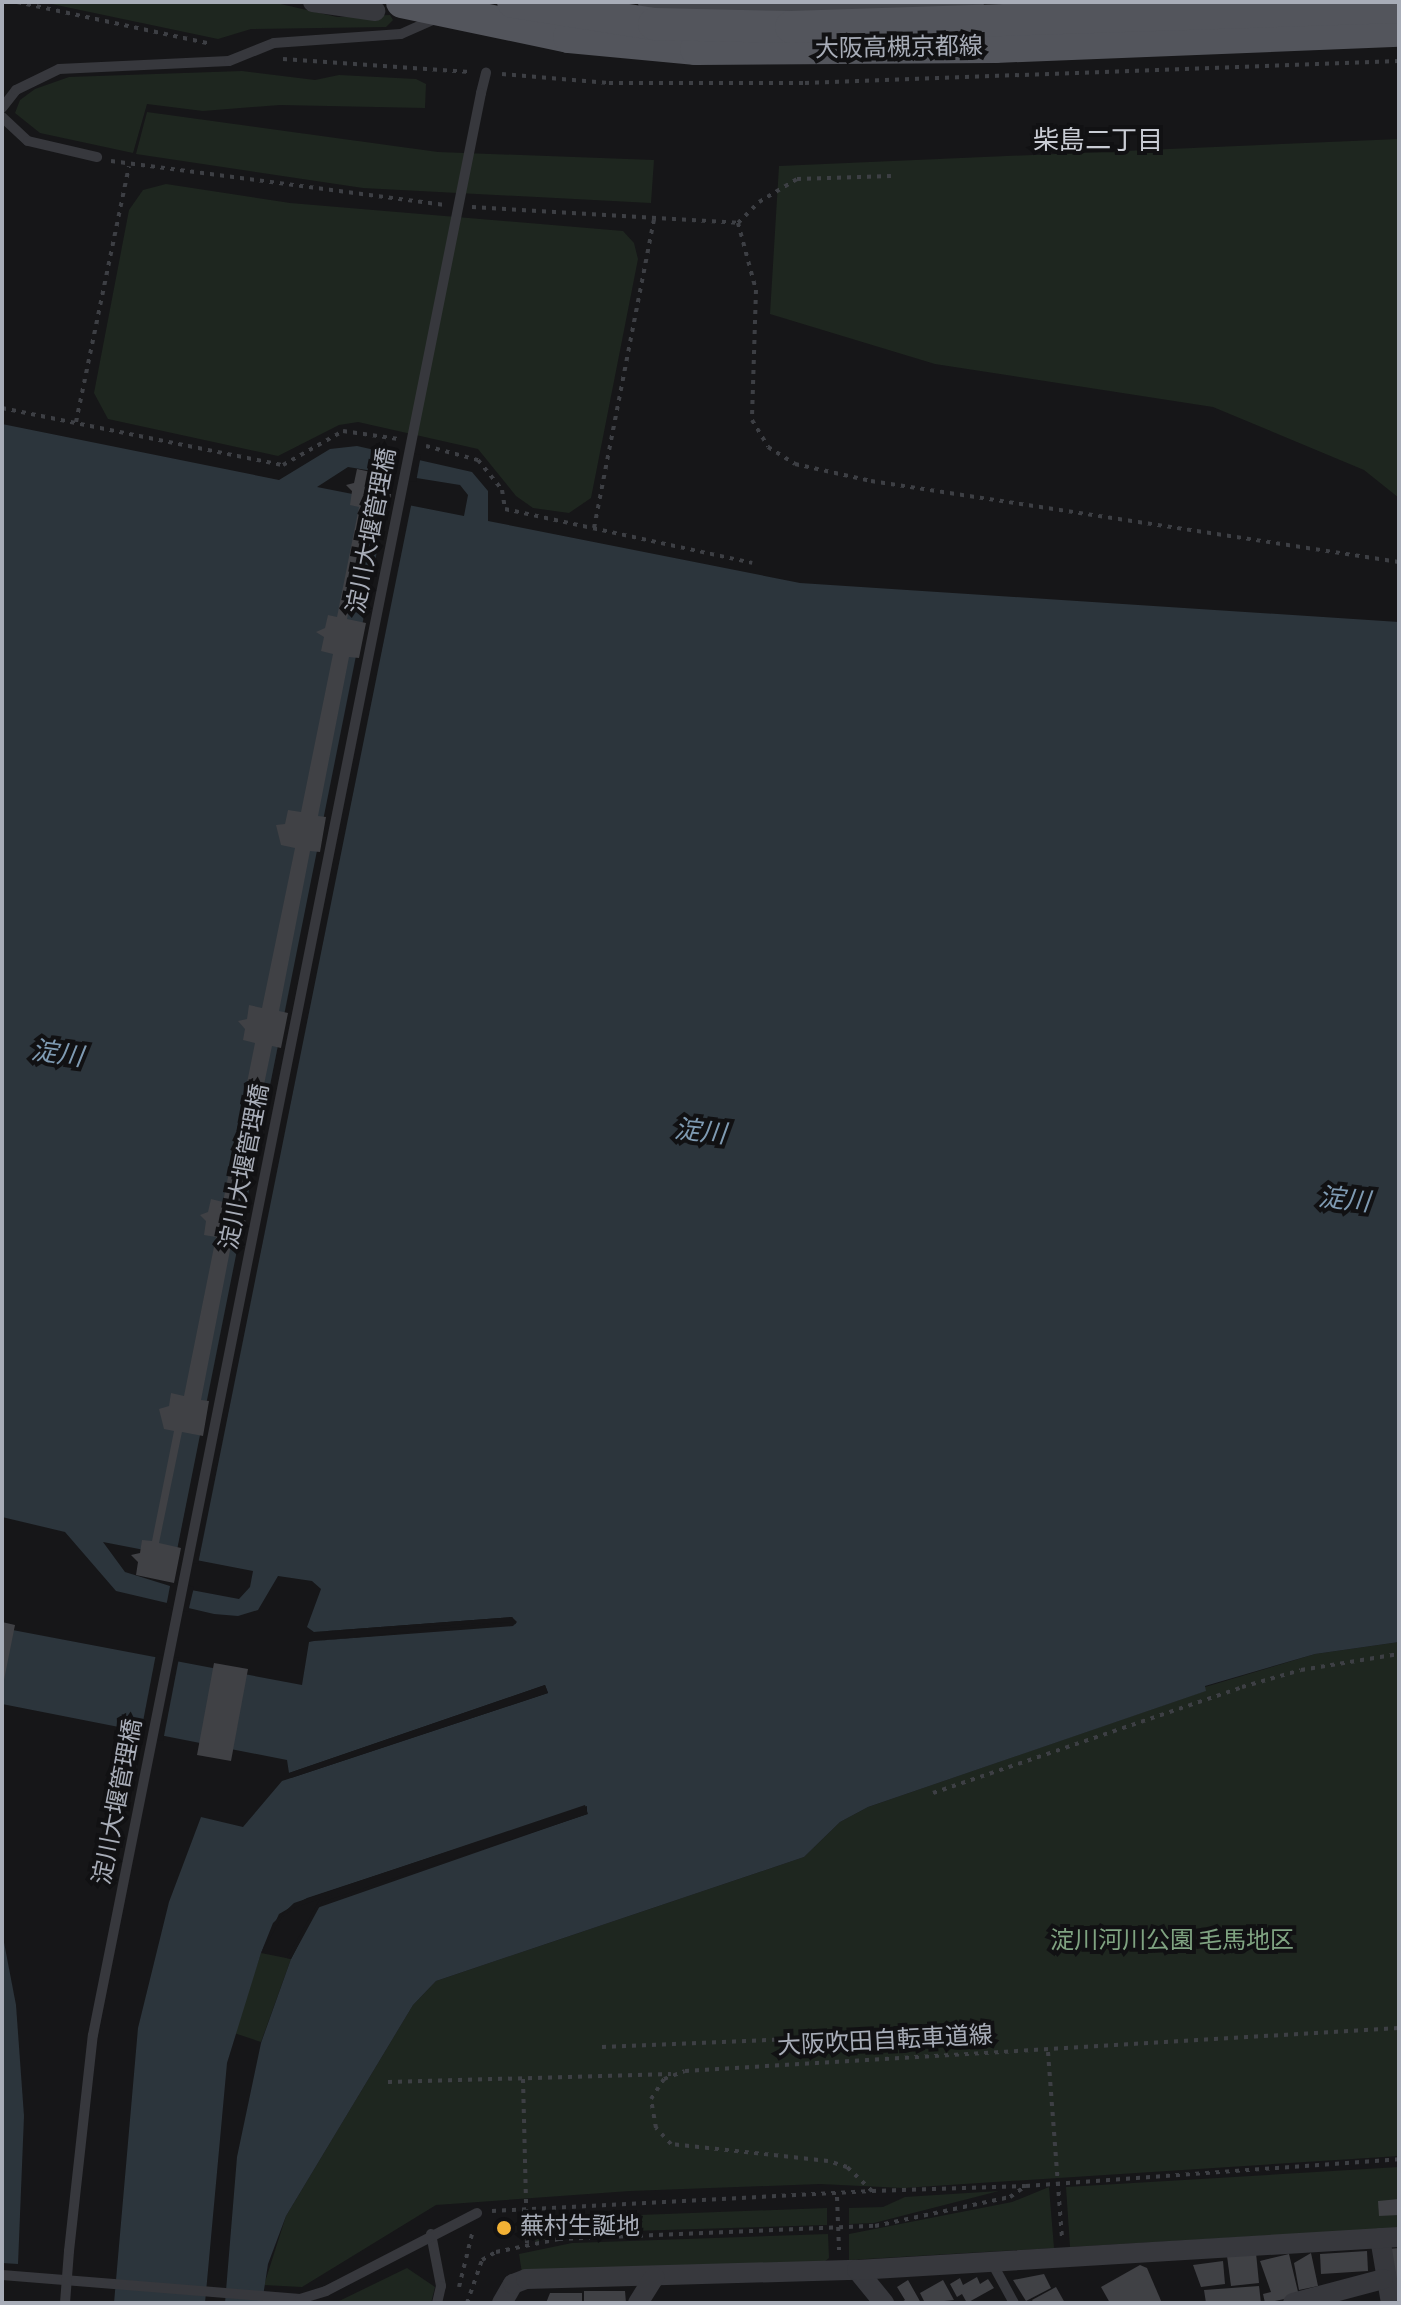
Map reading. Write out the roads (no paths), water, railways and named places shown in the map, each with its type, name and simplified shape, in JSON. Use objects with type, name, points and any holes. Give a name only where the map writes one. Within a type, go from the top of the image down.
[{"type":"main road","name":"大阪高槻京都線","points":[[513,2],[654,24],[791,27],[1399,7]]},
{"type":"main road","name":"大阪高槻京都線","points":[[389,7],[449,12],[569,37],[737,50],[1010,47],[1399,31]]},
{"type":"street","points":[[313,2],[389,7]]},
{"type":"street","points":[[652,2],[970,2]]},
{"type":"street","points":[[502,2303],[513,2284],[526,2279],[848,2270],[1390,2238],[1383,2279],[1391,2303]]},
{"type":"street","points":[[848,2270],[884,2303]]},
{"type":"street","points":[[638,2303],[654,2277]]},
{"type":"street","points":[[1293,2303],[1383,2279]]},
{"type":"lane","points":[[2,108],[16,90],[59,69],[198,65],[247,54],[274,43],[401,34],[449,12]]},
{"type":"lane","name":"淀川大堰管理橋","points":[[65,2303],[93,2035],[486,73]]},
{"type":"lane","points":[[2,117],[28,141],[97,157]]},
{"type":"lane","points":[[2,2275],[300,2299],[326,2291],[431,2234],[477,2213]]},
{"type":"lane","points":[[431,2234],[441,2286],[437,2303]]},
{"type":"lane","points":[[991,2261],[1014,2303]]},
{"type":"water","name":"淀川","points":[[2,424],[279,480],[330,449],[357,446],[472,472],[488,491],[488,521],[800,583],[1399,622],[1399,1642],[1315,1654],[1205,1686],[1206,1691],[868,1807],[840,1822],[804,1857],[436,1981],[413,2005],[286,2216],[268,2264],[262,2303],[225,2303],[237,2157],[261,2043],[291,1959],[317,1908],[587,1814],[587,1806],[307,1898],[279,1914],[261,1953],[227,2063],[205,2303],[114,2303],[138,2028],[169,1902],[201,1817],[243,1827],[282,1781],[548,1693],[545,1685],[289,1773],[287,1760],[2,1704],[2,1628],[302,1685],[309,1642],[516,1624],[512,1617],[314,1632],[307,1627],[321,1589],[312,1581],[278,1576],[258,1610],[238,1616],[214,1614],[116,1591],[65,1532],[2,1517]],"holes":[[[348,467],[460,485],[468,495],[464,516],[317,487]],[[103,1542],[253,1571],[250,1587],[239,1599],[170,1586],[125,1572]]]},
{"type":"water","points":[[2,1932],[16,2005],[24,2116],[18,2264],[2,2263]]},
{"type":"place","name":"蕪村生誕地","points":[[504,2228]]},
{"type":"district","name":"柴島二丁目","points":[[1098,142]]},
{"type":"park label","name":"淀川河川公園 毛馬地区","points":[[1172,1942]]}]
